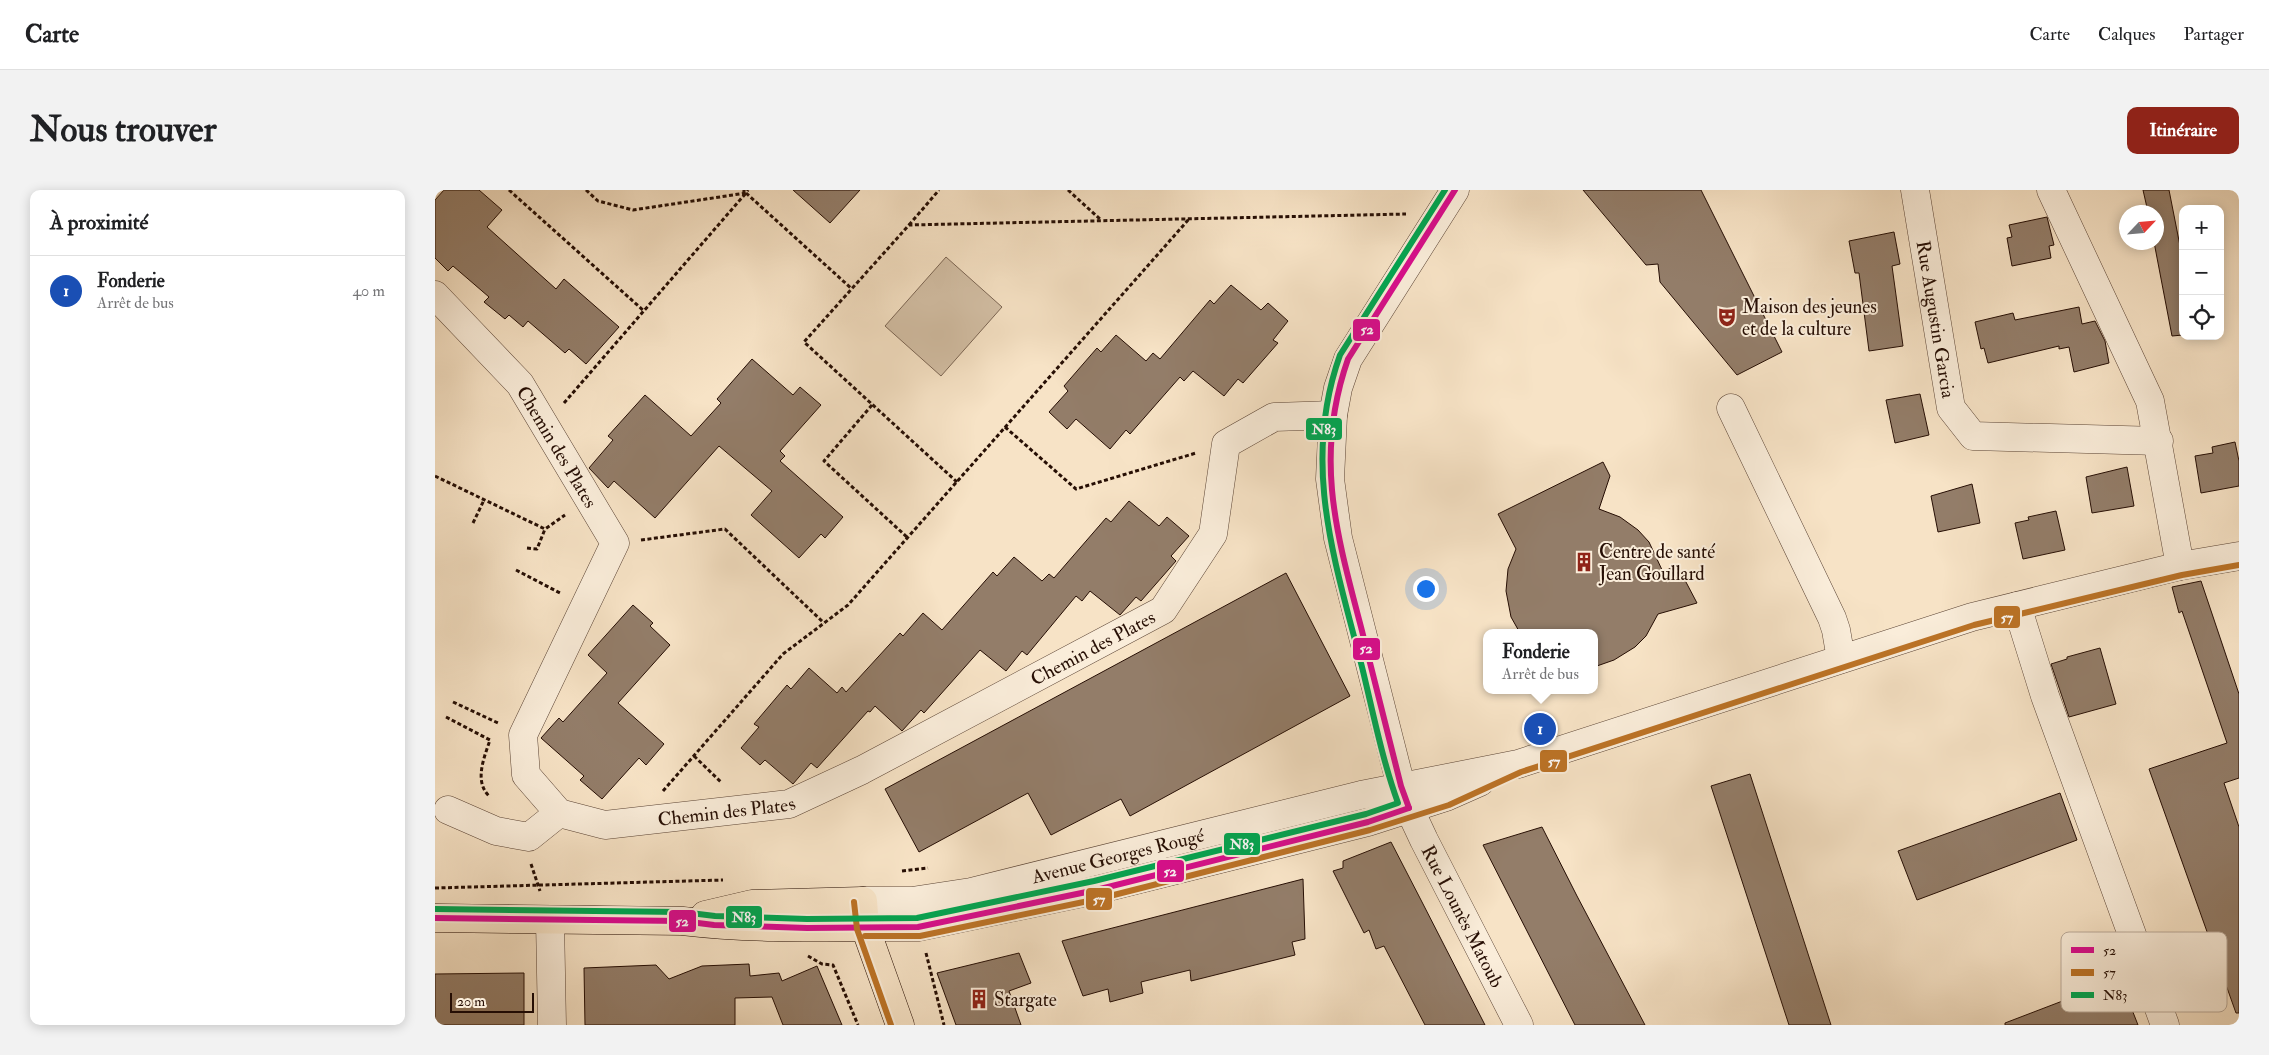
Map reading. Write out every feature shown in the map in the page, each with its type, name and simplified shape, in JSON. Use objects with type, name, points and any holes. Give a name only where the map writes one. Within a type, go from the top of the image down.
[{"type":"main road","points":[[682,921],[752,904],[863,900],[865,927],[900,1025]]},
{"type":"main road","points":[[435,918],[682,921],[714,925],[807,928],[865,927]]},
{"type":"street","name":"Rue Augustin Garcia","points":[[1915,190],[1951,408],[1973,436],[2159,441]]},
{"type":"street","points":[[2051,190],[2150,401],[2159,441],[2180,566]]},
{"type":"street","name":"Rue Lounès Matoub","points":[[1453,191],[1348,359],[1338,388],[1333,415],[1329,479],[1338,538],[1405,797],[1519,1025]]},
{"type":"street","name":"Chemin des Plates","points":[[435,295],[520,384],[587,500],[615,543]]},
{"type":"street","points":[[1731,408],[1832,618],[1841,659]]},
{"type":"street","points":[[1225,444],[1274,417],[1333,415]]},
{"type":"street","name":"Chemin des Plates","points":[[559,813],[605,825],[789,804],[862,770],[1163,610],[1213,534],[1225,444]]},
{"type":"street","points":[[448,810],[496,831],[529,837],[559,813],[526,775],[523,734],[615,543]]},
{"type":"street","name":"Avenue Georges Rougé","points":[[863,900],[912,901],[971,892],[1405,797],[1518,764],[1972,617],[2180,566],[2239,556]]},
{"type":"street","points":[[2017,606],[2045,696],[2131,932]]},
{"type":"street","name":"Avenue Georges Rougé","points":[[865,927],[918,927],[1096,890],[1368,822],[1405,797]]},
{"type":"street","points":[[550,920],[552,1025]]},
{"type":"street","points":[[2160,1012],[2165,1025]]},
{"type":"path","points":[[509,190],[644,311]]},
{"type":"path","points":[[586,190],[598,201],[633,210],[745,191]]},
{"type":"path","points":[[939,190],[804,342],[957,482]]},
{"type":"path","points":[[1068,190],[1101,220]]},
{"type":"path","points":[[544,426],[745,191]]},
{"type":"path","points":[[745,191],[852,289]]},
{"type":"path","points":[[909,225],[1402,213],[1435,220]]},
{"type":"path","points":[[636,821],[783,654],[848,605],[1190,218]]},
{"type":"path","points":[[872,405],[824,461],[908,538]]},
{"type":"path","points":[[1005,427],[1076,489],[1225,444]]},
{"type":"path","points":[[435,476],[545,529]]},
{"type":"path","points":[[473,523],[484,500]]},
{"type":"path","points":[[527,548],[537,549],[545,529],[587,500]]},
{"type":"path","points":[[615,543],[725,529],[824,623]]},
{"type":"path","points":[[516,570],[557,591]]},
{"type":"path","points":[[453,702],[499,724]]},
{"type":"path","points":[[446,717],[490,740],[481,767],[483,790],[493,801]]},
{"type":"path","points":[[435,888],[731,880]]},
{"type":"path","points":[[924,947],[944,1025]]},
{"type":"path","points":[[803,954],[823,964],[833,965],[858,1025]]},
{"type":"shaded area","points":[[946,257],[1002,307],[941,376],[885,326]]},
{"type":"building","points":[[444,190],[479,190],[502,210],[487,227],[556,289],[564,279],[619,327],[586,364],[569,349],[565,353],[528,321],[523,327],[509,315],[505,319],[484,302],[489,297],[453,266],[448,271],[435,258],[435,200]]},
{"type":"building","points":[[793,190],[860,190],[830,223]]},
{"type":"building","name":"Maison des jeunes et de la culture","points":[[1583,190],[1701,190],[1782,352],[1737,375],[1660,282],[1658,264],[1646,265]]},
{"type":"building","points":[[2143,190],[2169,190],[2179,241],[2179,335],[2172,336],[2156,250],[2164,250],[2164,205],[2146,205]]},
{"type":"building","points":[[2047,217],[2054,245],[2049,246],[2051,258],[2012,266],[2007,238],[2012,237],[2009,225]]},
{"type":"building","points":[[1894,232],[1900,264],[1892,266],[1903,346],[1869,351],[1859,273],[1855,273],[1849,241]]},
{"type":"building","points":[[1231,285],[1261,310],[1268,303],[1288,321],[1273,340],[1278,343],[1243,383],[1238,379],[1224,396],[1193,371],[1184,381],[1180,377],[1130,434],[1126,430],[1110,449],[1076,419],[1067,429],[1049,412],[1068,391],[1064,386],[1097,348],[1101,352],[1116,335],[1146,361],[1153,353],[1160,359],[1210,300],[1214,304]]},
{"type":"building","points":[[2079,307],[2082,324],[2095,321],[2105,341],[2109,363],[2074,372],[2069,347],[2059,349],[2059,346],[1988,363],[1984,348],[1981,349],[1975,322],[2013,313],[2015,320]]},
{"type":"building","points":[[752,359],[793,395],[800,387],[821,405],[780,451],[785,456],[780,461],[843,517],[825,538],[821,534],[799,558],[751,515],[772,491],[719,446],[655,518],[614,481],[608,488],[589,468],[613,440],[608,436],[645,395],[691,436],[721,403],[717,399]]},
{"type":"building","points":[[1920,394],[1929,435],[1895,443],[1886,400]]},
{"type":"building","points":[[2235,442],[2239,461],[2239,486],[2201,493],[2195,456],[2213,453],[2212,447]]},
{"type":"building","name":"Centre de santé Jean Goullard","points":[[1603,462],[1610,476],[1599,509],[1620,517],[1638,530],[1649,542],[1663,572],[1677,565],[1697,603],[1658,614],[1646,636],[1635,647],[1614,660],[1598,666],[1598,629],[1518,629],[1511,617],[1506,591],[1508,569],[1516,549],[1498,514]]},
{"type":"building","points":[[2127,467],[2134,506],[2092,513],[2086,477]]},
{"type":"building","points":[[1972,484],[1980,523],[1938,532],[1931,496]]},
{"type":"building","points":[[1129,501],[1159,526],[1167,517],[1189,536],[1171,556],[1176,561],[1141,601],[1136,597],[1120,615],[1090,591],[1082,601],[1076,596],[1027,655],[1022,651],[1006,671],[980,650],[924,713],[921,710],[902,731],[875,706],[870,712],[868,711],[817,768],[811,763],[793,784],[765,760],[760,765],[741,748],[759,727],[754,724],[787,685],[791,689],[809,668],[837,693],[842,687],[846,692],[900,633],[903,636],[923,613],[942,630],[993,572],[997,576],[1014,557],[1042,581],[1049,574],[1054,578],[1106,518],[1111,522]]},
{"type":"building","points":[[2056,511],[2065,550],[2023,559],[2015,523],[2029,520],[2028,517]]},
{"type":"building","points":[[1286,573],[1350,696],[1130,816],[1121,799],[1051,835],[1028,793],[919,852],[885,789]]},
{"type":"building","points":[[2201,581],[2239,694],[2239,778],[2224,783],[2239,827],[2239,1013],[2236,1013],[2227,988],[2227,932],[2207,932],[2149,769],[2227,743],[2182,611],[2179,613],[2172,587]]},
{"type":"building","points":[[633,605],[653,623],[650,626],[670,645],[618,703],[664,744],[646,765],[639,758],[602,799],[580,780],[584,776],[541,738],[559,718],[563,722],[607,673],[588,655]]},
{"type":"building","points":[[2100,648],[2116,704],[2069,717],[2051,664],[2067,659],[2067,657]]},
{"type":"building","points":[[1750,774],[1831,1025],[1789,1025],[1711,786]]},
{"type":"building","points":[[2060,793],[2077,840],[1917,900],[1898,851]]},
{"type":"building","points":[[1542,827],[1645,1025],[1575,1025],[1483,845]]},
{"type":"building","points":[[1391,842],[1485,1025],[1425,1025],[1384,946],[1376,949],[1369,930],[1364,933],[1333,871],[1343,868],[1343,861]]},
{"type":"building","points":[[1303,879],[1305,939],[1292,942],[1295,955],[1191,981],[1190,970],[1141,982],[1143,993],[1110,1002],[1108,989],[1083,996],[1062,941]]},
{"type":"building","name":"Stargate","points":[[1019,953],[1031,983],[1009,991],[1021,1025],[956,1025],[937,973]]},
{"type":"building","points":[[749,964],[750,976],[779,973],[782,981],[817,966],[842,1025],[783,1025],[772,997],[735,998],[735,1025],[585,1025],[584,968],[656,965],[669,979],[702,966]]},
{"type":"building","points":[[524,973],[524,1025],[435,1025],[435,974]]},
{"type":"building","points":[[2061,1002],[2061,1012],[2133,1012],[2138,1025],[2005,1025],[2005,1023]]},
{"type":"transit line","name":"N83","points":[[435,909],[682,912],[715,916],[807,919],[917,918],[1094,881],[1366,814],[1398,803],[1382,752],[1333,550],[1326,512],[1323,474],[1323,435],[1329,395],[1340,355],[1445,190]]},
{"type":"transit line","name":"52","points":[[1409,808],[1401,786],[1337,526],[1332,494],[1332,428],[1338,394],[1348,359],[1455,190]]},
{"type":"transit line","name":"57","points":[[865,936],[920,936],[1098,899],[1370,830],[1449,805],[1521,772],[1974,625],[2182,575],[2239,565]]},
{"type":"transit line","name":"52","points":[[435,918],[682,921],[714,925],[807,928],[918,927],[1096,890],[1368,822],[1409,808]]},
{"type":"transit line","name":"57","points":[[854,902],[857,929],[891,1025]]},
{"type":"place","name":"Maison des jeunes et de la culture","points":[[1727,317]]},
{"type":"place","name":"Centre de santé Jean Goullard","points":[[1584,562]]},
{"type":"place","name":"Fonderie","points":[[1540,729]]},
{"type":"place","name":"Stargate","points":[[979,999]]}]
